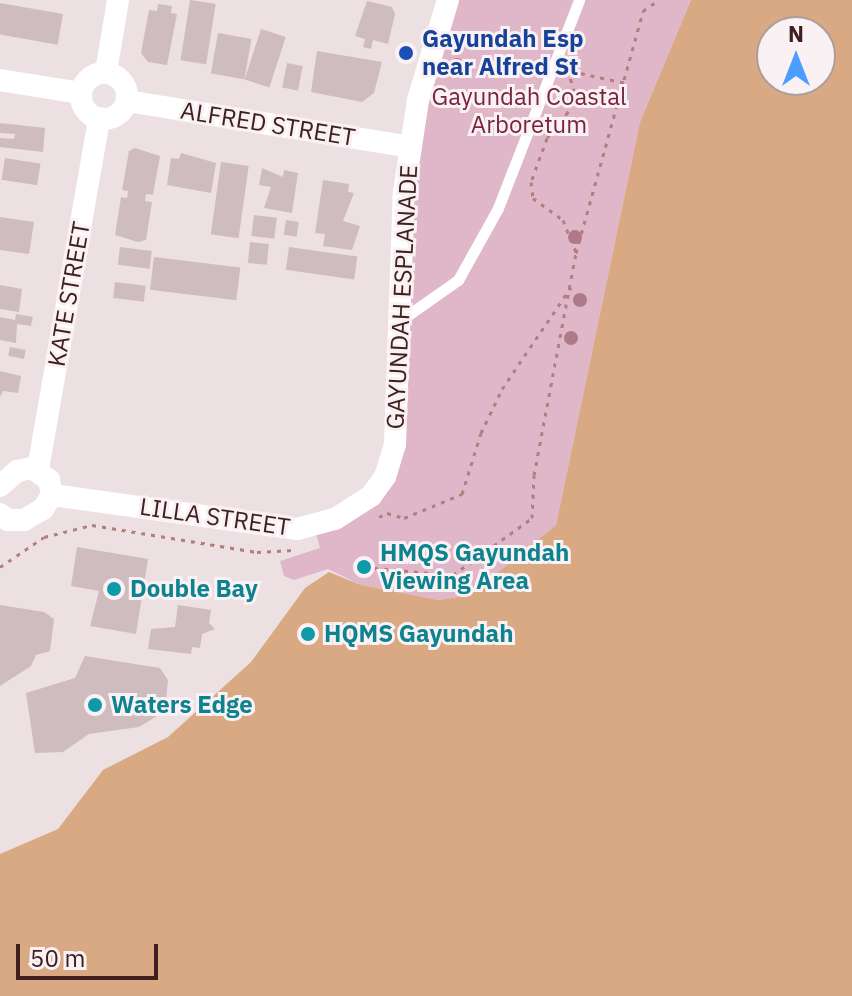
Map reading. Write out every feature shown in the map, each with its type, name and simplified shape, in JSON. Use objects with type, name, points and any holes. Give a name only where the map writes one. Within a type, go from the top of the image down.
[{"type":"street","points":[[106,72],[118,0]]},
{"type":"street","name":"GAYUNDAH ESPLANADE","points":[[371,496],[385,477],[395,444],[410,147],[425,69],[448,0]]},
{"type":"street","points":[[106,72],[125,85],[127,101],[118,114],[99,118],[83,107],[80,93],[86,80],[106,72]]},
{"type":"street","points":[[0,80],[80,93]]},
{"type":"street","name":"ALFRED STREET","points":[[127,101],[410,147]]},
{"type":"street","name":"KATE STREET","points":[[38,469],[99,118]]},
{"type":"street","points":[[0,486],[17,471],[38,469],[49,480],[52,495],[33,516],[3,521]]},
{"type":"street","name":"LILLA STREET","points":[[52,495],[297,529],[335,519],[371,496]]},
{"type":"lane","points":[[399,321],[458,280],[498,208],[579,0]]},
{"type":"path","points":[[364,567],[453,575],[528,526],[576,253],[626,83],[643,11],[659,0]]},
{"type":"path","points":[[559,51],[569,71],[574,92],[568,112],[547,138],[531,182],[533,198],[563,220],[576,253]]},
{"type":"path","points":[[569,71],[626,83]]},
{"type":"path","points":[[376,519],[387,513],[404,518],[462,494],[481,433],[502,389],[571,287]]},
{"type":"path","points":[[0,567],[44,537],[92,525],[257,552],[300,549]]},
{"type":"green space","name":"Gayundah Coastal Arboretum","points":[[448,0],[691,0],[640,122],[556,525],[494,577],[458,597],[438,600],[361,585],[328,569],[294,580],[284,576],[280,561],[320,548],[314,527],[385,477],[402,218]]},
{"type":"shaded area","points":[[691,0],[852,0],[852,996],[0,996],[0,854],[58,829],[103,770],[168,737],[251,662],[305,588],[329,572],[361,585],[438,600],[458,597],[494,576],[556,525],[640,122]]},
{"type":"building","points":[[190,0],[216,4],[206,64],[180,60]]},
{"type":"building","points":[[367,1],[392,7],[395,14],[388,44],[373,40],[371,49],[363,47],[365,39],[355,36]]},
{"type":"building","points":[[0,3],[63,14],[58,45],[0,34]]},
{"type":"building","points":[[158,4],[172,6],[171,13],[177,14],[167,65],[148,62],[141,53],[149,10],[157,11]]},
{"type":"building","points":[[261,29],[286,37],[269,87],[245,79]]},
{"type":"building","points":[[218,33],[251,39],[244,79],[211,73]]},
{"type":"building","points":[[317,51],[382,62],[374,93],[362,102],[311,92]]},
{"type":"building","points":[[287,63],[303,66],[298,91],[282,88]]},
{"type":"building","points":[[0,123],[45,128],[43,152],[0,147],[0,138],[14,139],[15,134],[0,133]]},
{"type":"building","points":[[135,148],[160,156],[153,195],[146,194],[145,201],[152,202],[146,240],[138,242],[115,235],[121,197],[127,198],[128,191],[122,190],[129,151]]},
{"type":"building","points":[[181,153],[216,163],[211,193],[167,185],[171,158],[179,159]]},
{"type":"building","points":[[5,158],[41,164],[37,185],[2,180]]},
{"type":"building","points":[[221,162],[249,166],[239,238],[211,234]]},
{"type":"building","points":[[262,168],[283,177],[284,170],[298,173],[292,213],[264,208],[271,187],[259,185]]},
{"type":"building","points":[[323,180],[349,184],[348,192],[354,193],[343,221],[360,226],[352,250],[323,246],[325,234],[315,233]]},
{"type":"building","points":[[254,215],[277,218],[274,239],[251,236]]},
{"type":"building","points":[[0,217],[34,222],[29,254],[0,250]]},
{"type":"building","points":[[286,220],[299,222],[296,237],[284,235]]},
{"type":"building","points":[[250,242],[269,244],[267,265],[248,263]]},
{"type":"building","points":[[120,247],[152,251],[150,269],[118,265]]},
{"type":"building","points":[[289,247],[357,257],[354,279],[286,270]]},
{"type":"building","points":[[154,257],[240,268],[236,300],[150,290]]},
{"type":"building","points":[[115,282],[146,286],[144,302],[113,298]]},
{"type":"building","points":[[0,285],[22,289],[19,312],[0,309]]},
{"type":"building","points":[[16,314],[33,317],[31,326],[17,324],[16,343],[0,340],[0,317],[15,320]]},
{"type":"building","points":[[10,347],[26,350],[24,359],[8,356]]},
{"type":"building","points":[[0,371],[21,376],[18,393],[3,391],[0,397]]},
{"type":"building","name":"Double Bay","points":[[77,547],[148,559],[136,634],[90,626],[99,591],[71,586]]},
{"type":"building","points":[[0,605],[44,612],[54,619],[50,651],[36,655],[31,666],[0,686]]},
{"type":"building","points":[[178,605],[211,610],[209,623],[215,629],[202,634],[200,648],[192,647],[191,654],[148,649],[151,629],[175,627]]},
{"type":"building","name":"Waters Edge","points":[[85,656],[160,668],[168,680],[165,711],[139,727],[89,734],[63,752],[35,753],[26,693],[75,678]]},
{"type":"place","name":"Gayundah Esp near Alfred St","points":[[406,53]]},
{"type":"place","name":"HMQS Gayundah Viewing Area","points":[[364,567]]},
{"type":"place","name":"Double Bay","points":[[114,589]]},
{"type":"place","name":"HQMS Gayundah","points":[[308,634]]},
{"type":"place","name":"Waters Edge","points":[[95,705]]}]
